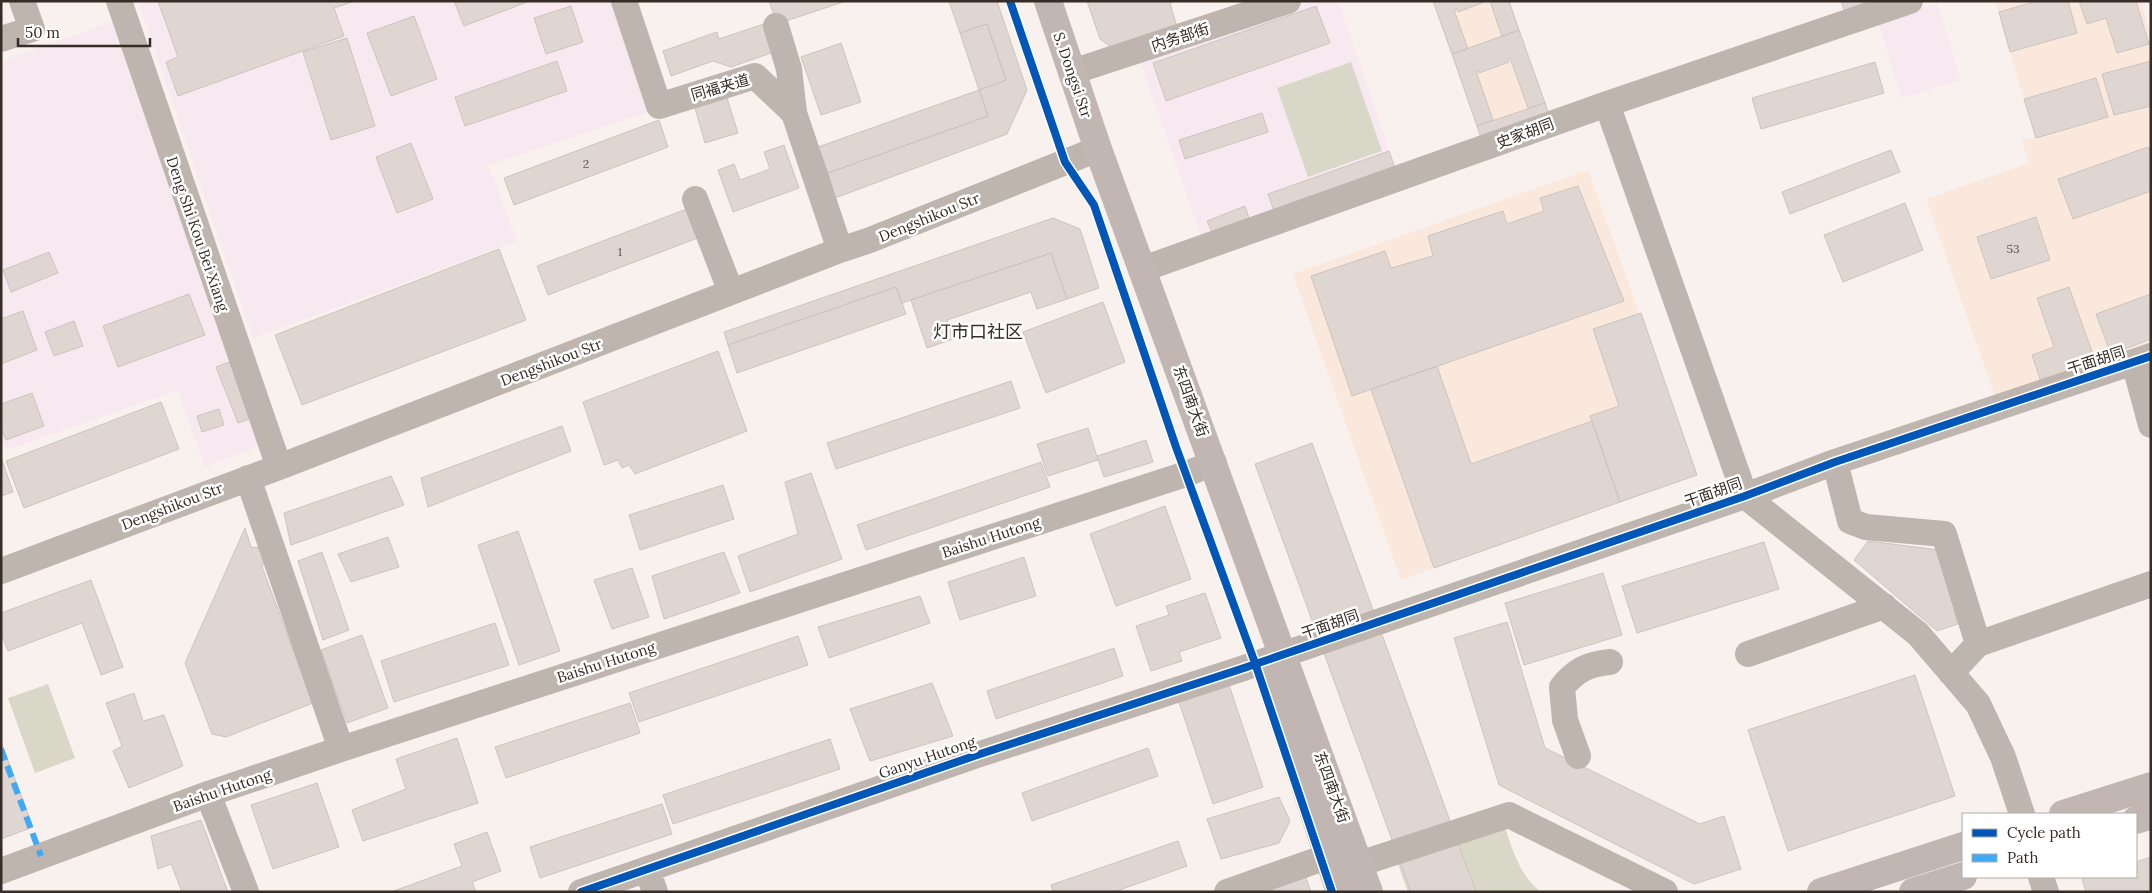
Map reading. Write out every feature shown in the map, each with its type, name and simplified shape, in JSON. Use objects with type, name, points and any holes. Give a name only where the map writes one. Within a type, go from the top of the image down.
[{"type":"main road","name":"S. Dongsi Str","points":[[1048,1],[1098,149]]},
{"type":"main road","name":"东四南大街","points":[[1098,149],[1284,654],[1369,892]]},
{"type":"main road","name":"东四南大街","points":[[1284,654],[1271,682],[1340,892]]},
{"type":"main road","points":[[2066,813],[2151,786]]},
{"type":"main road","points":[[2137,820],[2151,816]]},
{"type":"main road","points":[[1821,892],[1962,846]]},
{"type":"main road","points":[[1913,892],[1962,876]]},
{"type":"street","points":[[1,39],[32,28],[22,1]]},
{"type":"street","name":"Deng Shi Kou Bei Xiang","points":[[118,1],[279,467]]},
{"type":"street","name":"同福夹道","points":[[624,1],[659,106],[755,76],[794,113],[840,250]]},
{"type":"street","name":"内务部街","points":[[1072,72],[1288,1]]},
{"type":"street","points":[[1145,274],[1588,127],[1607,104],[1910,1]]},
{"type":"street","points":[[776,26],[789,69],[794,113]]},
{"type":"street","points":[[1607,104],[1745,496],[1918,634],[1978,704],[1991,728],[2003,757],[2022,813]]},
{"type":"street","name":"Dengshikou Str","points":[[1,571],[279,467],[870,240],[1098,149]]},
{"type":"street","points":[[695,199],[731,292]]},
{"type":"street","points":[[2142,359],[2151,425]]},
{"type":"street","name":"干面胡同","points":[[1284,654],[1745,496],[1835,462],[2142,359]]},
{"type":"street","points":[[1835,462],[1850,521],[1866,528],[1944,534],[1978,644]]},
{"type":"street","name":"Baishu Hutong","points":[[1,871],[208,794],[341,748],[1186,474],[1214,463]]},
{"type":"street","points":[[248,478],[341,748]]},
{"type":"street","points":[[1951,673],[1978,644],[2151,584]]},
{"type":"street","points":[[1748,654],[1884,606]]},
{"type":"street","name":"Ganyu Hutong","points":[[581,892],[651,880],[977,754],[1284,654]]},
{"type":"street","points":[[1578,756],[1565,720],[1562,687],[1574,673],[1597,663],[1610,662]]},
{"type":"street","points":[[208,794],[246,892]]},
{"type":"street","points":[[1227,892],[1327,857],[1357,856],[1509,815],[1665,892]]},
{"type":"street","points":[[2041,878],[2046,892]]},
{"type":"shaded area","points":[[138,1],[617,1],[648,112],[488,165],[517,241],[253,338]]},
{"type":"shaded area","points":[[1301,1],[1338,1],[1395,168],[1201,236],[1139,57]]},
{"type":"shaded area","points":[[1433,1],[1509,1],[1549,115],[1481,138]]},
{"type":"shaded area","points":[[1995,1],[2141,1],[2151,34],[2151,348],[1997,402],[1926,199],[2029,163],[2022,141],[2035,137]]},
{"type":"shaded area","points":[[1937,3],[1961,80],[1902,98],[1878,22]]},
{"type":"shaded area","points":[[118,20],[266,443],[205,467],[178,390],[7,450],[1,438],[1,61]]},
{"type":"shaded area","points":[[1351,62],[1382,151],[1308,177],[1277,88]]},
{"type":"shaded area","points":[[1588,170],[1697,475],[1401,580],[1293,274]]},
{"type":"shaded area","points":[[48,684],[75,758],[35,773],[8,698]]},
{"type":"shaded area","points":[[1504,825],[1522,870],[1541,892],[1408,892],[1397,861]]},
{"type":"building","points":[[158,1],[355,1],[334,8],[344,36],[178,96],[166,62],[178,57]]},
{"type":"building","points":[[454,1],[530,1],[464,26]]},
{"type":"building","points":[[769,1],[846,1],[777,24]]},
{"type":"building","points":[[949,1],[997,1],[1027,90],[1007,134],[835,198],[828,173],[988,116],[979,90],[1006,80],[987,24],[960,33]]},
{"type":"building","points":[[1087,1],[1176,1],[1170,3],[1177,27],[1111,47],[1100,39]]},
{"type":"building","points":[[1433,1],[1487,1],[1458,12],[1457,9],[1454,10],[1468,49],[1452,54]]},
{"type":"building","points":[[1490,1],[1509,1],[1519,30],[1502,37]]},
{"type":"building","points":[[1841,1],[1872,1],[1844,10]]},
{"type":"building","points":[[2037,1],[2068,1],[2077,33],[2010,52],[1999,12]]},
{"type":"building","points":[[2079,1],[2136,1],[2149,44],[2117,53],[2106,18],[2087,24]]},
{"type":"building","points":[[571,6],[583,42],[546,54],[534,18]]},
{"type":"building","points":[[1316,6],[1330,43],[1166,101],[1153,63]]},
{"type":"building","points":[[414,16],[437,79],[391,96],[367,33]]},
{"type":"building","points":[[767,23],[777,51],[731,67],[713,61],[671,76],[663,51],[717,32],[719,39]]},
{"type":"building","points":[[987,24],[1006,80],[979,90],[960,33]]},
{"type":"building","points":[[1519,30],[1545,103],[1528,108],[1510,58],[1508,59],[1509,62],[1479,73],[1479,71],[1476,71],[1493,120],[1477,126],[1452,54]]},
{"type":"building","points":[[347,38],[375,126],[331,140],[303,52]]},
{"type":"building","points":[[841,43],[861,102],[821,115],[801,57]]},
{"type":"building","points":[[557,61],[567,91],[465,126],[455,97]]},
{"type":"building","points":[[2151,61],[2151,106],[2114,115],[2102,74]]},
{"type":"building","points":[[1875,62],[1884,93],[1761,129],[1752,98]]},
{"type":"building","points":[[2096,78],[2108,117],[2036,138],[2024,99]]},
{"type":"building","points":[[979,90],[988,116],[828,173],[818,147]]},
{"type":"building","points":[[727,98],[738,133],[705,143],[695,108]]},
{"type":"building","points":[[1545,103],[1549,115],[1481,138],[1477,126]]},
{"type":"building","points":[[1262,113],[1268,132],[1185,159],[1179,140]]},
{"type":"building","points":[[659,120],[668,147],[514,205],[504,178]]},
{"type":"building","points":[[411,143],[433,199],[397,213],[376,157]]},
{"type":"building","points":[[784,145],[799,188],[733,212],[718,170],[734,164],[740,180],[770,169],[764,152]]},
{"type":"building","points":[[2148,147],[2151,154],[2151,191],[2073,219],[2058,179]]},
{"type":"building","points":[[1891,150],[1900,172],[1790,214],[1782,192]]},
{"type":"building","points":[[1389,151],[1395,168],[1274,211],[1268,194]]},
{"type":"building","points":[[1578,186],[1624,301],[1352,396],[1311,276],[1385,251],[1391,268],[1433,256],[1428,236],[1503,211],[1507,224],[1544,211],[1540,198]]},
{"type":"building","points":[[1905,203],[1923,250],[1843,282],[1824,235]]},
{"type":"building","points":[[1245,206],[1249,218],[1212,232],[1207,221]]},
{"type":"building","points":[[692,207],[703,236],[548,295],[537,266]]},
{"type":"building","points":[[2036,217],[2050,260],[1991,279],[1977,237]]},
{"type":"building","points":[[1053,218],[1080,229],[1099,288],[1067,299],[1051,253],[902,303],[896,287],[728,345],[724,332]]},
{"type":"building","points":[[499,249],[526,320],[302,405],[275,335]]},
{"type":"building","points":[[49,252],[58,273],[11,292],[3,270]]},
{"type":"building","points":[[1051,253],[1067,299],[1037,309],[1031,292],[947,320],[953,339],[927,348],[911,300]]},
{"type":"building","points":[[896,287],[906,314],[737,373],[728,345]]},
{"type":"building","points":[[2069,287],[2096,363],[2041,382],[2032,355],[2054,347],[2037,298]]},
{"type":"building","points":[[189,294],[205,335],[118,367],[103,326]]},
{"type":"building","points":[[2151,294],[2151,339],[2111,354],[2096,314]]},
{"type":"building","points":[[1103,302],[1125,362],[1046,393],[1023,332]]},
{"type":"building","points":[[23,311],[37,350],[1,364],[1,319]]},
{"type":"building","points":[[1641,313],[1697,475],[1620,502],[1590,416],[1619,406],[1593,329]]},
{"type":"building","points":[[74,321],[83,346],[54,356],[45,332]]},
{"type":"building","points":[[718,351],[747,431],[635,474],[629,465],[622,468],[618,460],[604,465],[583,402]]},
{"type":"building","points":[[232,361],[254,417],[238,423],[216,367]]},
{"type":"building","points":[[1437,366],[1471,464],[1592,421],[1620,502],[1434,568],[1371,389]]},
{"type":"building","points":[[1011,381],[1020,408],[836,469],[827,443]]},
{"type":"building","points":[[32,393],[44,426],[6,440],[1,428],[1,404]]},
{"type":"building","points":[[161,402],[179,449],[24,508],[6,461]]},
{"type":"building","points":[[219,409],[224,425],[202,432],[197,416]]},
{"type":"building","points":[[562,426],[571,451],[428,507],[421,478]]},
{"type":"building","points":[[1088,428],[1098,460],[1048,476],[1037,444]]},
{"type":"building","points":[[1146,440],[1153,462],[1104,477],[1097,456]]},
{"type":"building","points":[[1312,443],[1476,892],[1411,892],[1255,464]]},
{"type":"building","points":[[1,457],[13,492],[1,496]]},
{"type":"building","points":[[1041,462],[1050,487],[866,550],[857,525]]},
{"type":"building","points":[[811,473],[842,559],[750,592],[738,556],[798,534],[785,482]]},
{"type":"building","points":[[391,476],[404,505],[291,545],[284,513]]},
{"type":"building","points":[[723,485],[734,519],[640,550],[629,515]]},
{"type":"building","points":[[1165,506],[1191,579],[1116,606],[1090,534]]},
{"type":"building","points":[[245,528],[251,547],[261,548],[267,559],[262,567],[313,703],[226,737],[212,734],[185,663]]},
{"type":"building","points":[[518,531],[560,651],[519,665],[478,545]]},
{"type":"building","points":[[388,537],[399,567],[351,582],[338,554]]},
{"type":"building","points":[[1868,541],[1939,550],[1958,624],[1937,631],[1854,560]]},
{"type":"building","points":[[1764,542],[1779,589],[1637,633],[1622,586]]},
{"type":"building","points":[[322,552],[349,630],[323,640],[298,561]]},
{"type":"building","points":[[724,552],[740,593],[664,619],[652,576]]},
{"type":"building","points":[[1024,557],[1036,596],[960,620],[948,582]]},
{"type":"building","points":[[632,568],[649,617],[612,629],[594,580]]},
{"type":"building","points":[[1603,573],[1622,635],[1524,665],[1505,603]]},
{"type":"building","points":[[91,580],[123,667],[101,675],[82,623],[8,651],[1,633],[1,613]]},
{"type":"building","points":[[1205,593],[1221,638],[1179,652],[1182,661],[1151,671],[1136,626],[1169,615],[1166,606]]},
{"type":"building","points":[[920,596],[930,623],[829,658],[818,627]]},
{"type":"building","points":[[1507,622],[1545,748],[1700,824],[1724,816],[1741,869],[1694,884],[1499,785],[1454,638]]},
{"type":"building","points":[[495,623],[509,665],[394,702],[381,661]]},
{"type":"building","points":[[362,635],[388,708],[347,723],[321,650]]},
{"type":"building","points":[[798,636],[808,665],[639,722],[629,693]]},
{"type":"building","points":[[1114,648],[1123,676],[996,719],[987,691]]},
{"type":"building","points":[[1915,675],[1955,796],[1788,851],[1748,730]]},
{"type":"building","points":[[932,683],[953,736],[870,761],[850,709]]},
{"type":"building","points":[[1229,685],[1263,787],[1213,804],[1179,702]]},
{"type":"building","points":[[134,693],[143,721],[164,715],[183,766],[129,788],[113,751],[122,746],[106,703]]},
{"type":"building","points":[[630,703],[640,733],[506,778],[495,747]]},
{"type":"building","points":[[457,738],[478,803],[363,841],[352,810],[406,789],[396,759]]},
{"type":"building","points":[[830,739],[840,769],[673,824],[663,795]]},
{"type":"building","points":[[1,742],[33,827],[1,839]]},
{"type":"building","points":[[1148,748],[1158,776],[1032,821],[1022,793]]},
{"type":"building","points":[[317,783],[339,847],[273,869],[251,805]]},
{"type":"building","points":[[1279,797],[1290,821],[1279,843],[1221,859],[1207,819]]},
{"type":"building","points":[[662,804],[672,834],[540,878],[530,847]]},
{"type":"building","points":[[201,820],[228,892],[182,892],[171,864],[158,869],[151,836]]},
{"type":"building","points":[[487,832],[501,871],[472,882],[476,892],[391,892],[462,866],[454,844]]},
{"type":"building","points":[[1178,841],[1187,866],[1114,892],[1053,892],[1051,885]]},
{"type":"building","points":[[2151,857],[2151,892],[2086,892],[2082,879],[2086,878],[2137,878],[2137,862]]},
{"type":"building","points":[[1304,872],[1311,892],[1271,892],[1269,885]]},
{"type":"marked path","points":[[1,749],[41,856]]},
{"type":"cycle path","points":[[1010,1],[1065,162],[1094,205],[1176,447],[1255,663],[1332,892]]},
{"type":"cycle path","points":[[581,892],[977,755],[1241,669],[1745,496],[1835,462],[2151,356]]},
{"type":"district","name":"灯市口社区","points":[[978,331]]}]
